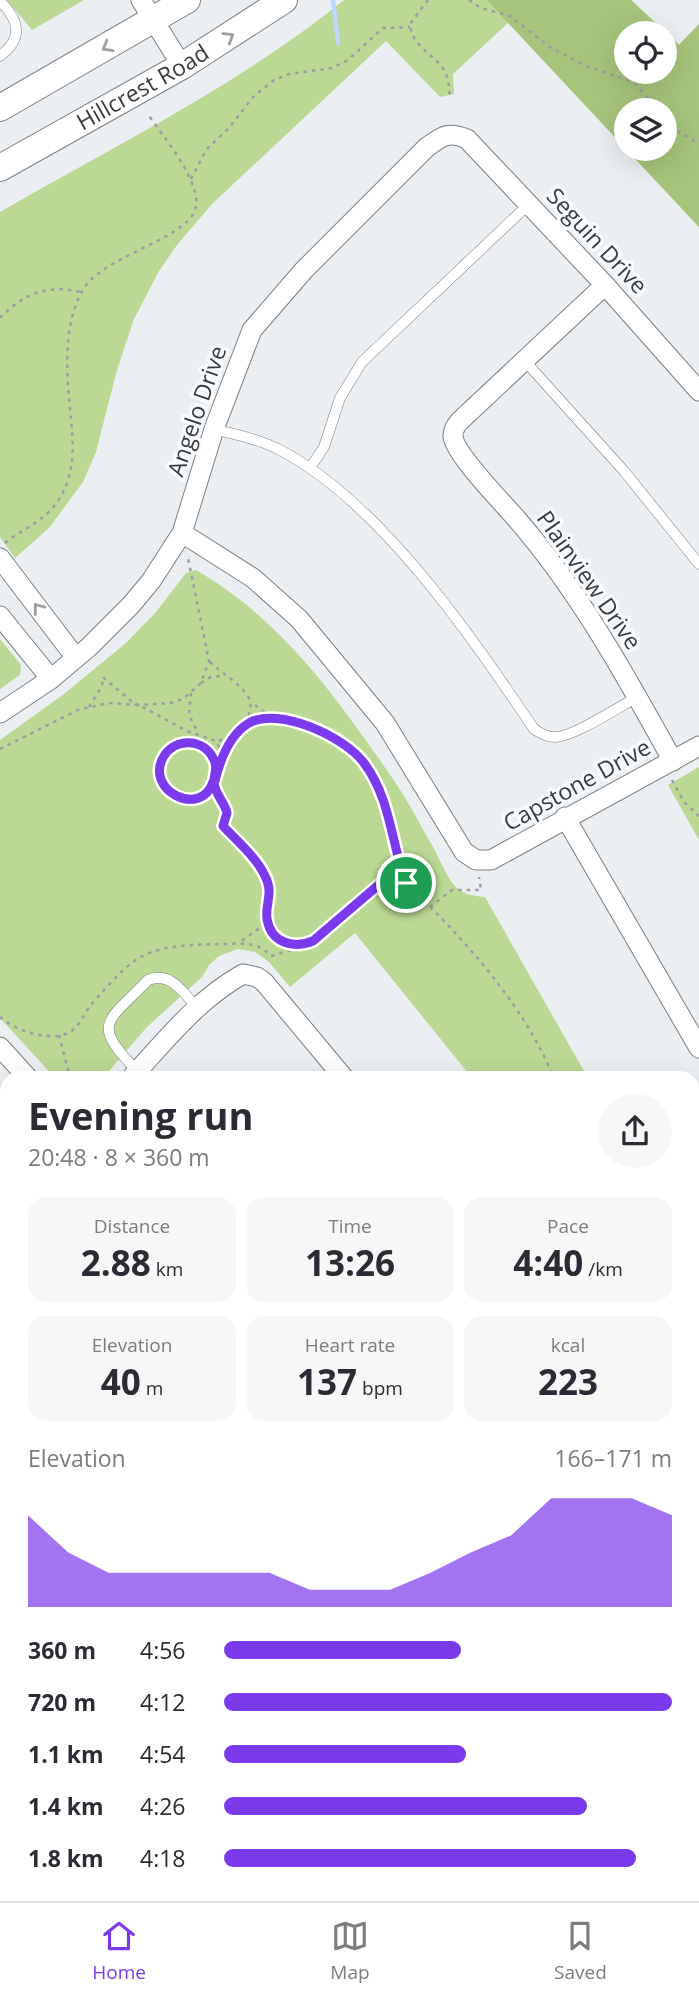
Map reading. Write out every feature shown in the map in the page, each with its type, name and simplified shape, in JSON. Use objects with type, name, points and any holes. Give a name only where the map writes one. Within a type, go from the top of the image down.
[{"type":"main road","points":[[0,108],[148,10],[187,0]]},
{"type":"main road","name":"Hillcrest Road","points":[[0,168],[182,66],[284,0]]},
{"type":"street","points":[[148,10],[182,66]]},
{"type":"street","name":"Seguin Drive","points":[[453,133],[467,139],[529,204],[699,391]]},
{"type":"street","name":"Angelo Drive","points":[[0,713],[51,679],[76,658],[131,606],[157,573],[182,533],[214,429],[252,330],[304,270],[427,147],[441,137],[453,133]]},
{"type":"street","points":[[524,360],[605,285]]},
{"type":"street","name":"Plainview Drive","points":[[524,360],[458,422],[453,436],[461,454],[534,538],[569,587],[638,697],[672,770]]},
{"type":"street","points":[[182,533],[253,578],[299,619],[385,723],[464,852],[476,860]]},
{"type":"street","points":[[1,552],[76,658]]},
{"type":"street","points":[[0,616],[51,679]]},
{"type":"street","name":"Capstone Drive","points":[[476,860],[491,860],[565,817],[672,770],[699,746]]},
{"type":"street","points":[[565,817],[699,1048]]},
{"type":"street","points":[[137,1071],[197,1007],[221,986],[243,974],[257,977],[264,982],[338,1071]]},
{"type":"street","points":[[0,1047],[22,1071]]},
{"type":"lane","points":[[0,1],[12,14],[16,26],[11,46],[0,56]]},
{"type":"lane","points":[[310,468],[324,447],[340,398],[362,362],[529,204]]},
{"type":"lane","points":[[524,360],[624,471],[699,564]]},
{"type":"lane","points":[[214,429],[263,443],[310,468],[370,520],[424,578],[490,664],[534,729],[540,733],[548,737],[565,736],[638,697]]},
{"type":"lane","points":[[132,1071],[108,1035],[109,1021],[148,980],[164,976],[197,1007]]},
{"type":"path","points":[[428,0],[415,16],[410,33],[445,72],[450,98]]},
{"type":"path","points":[[470,0],[481,8],[510,16],[551,48],[586,66],[628,80],[647,98]]},
{"type":"path","points":[[191,179],[206,150],[229,128],[253,97],[274,80],[332,68],[348,60],[383,28],[410,27]]},
{"type":"path","points":[[1,552],[46,515],[61,495],[69,475],[74,451],[68,354],[73,318],[81,292],[111,266],[188,220],[195,210],[197,198],[191,179],[148,113]]},
{"type":"path","points":[[677,131],[699,144]]},
{"type":"path","points":[[0,318],[18,300],[35,292],[81,292]]},
{"type":"path","points":[[188,561],[209,661],[201,683]]},
{"type":"path","points":[[209,661],[241,687],[251,702],[272,718],[321,730],[337,738],[356,754],[368,770],[384,801],[393,829],[396,856],[406,883],[500,986],[527,1027],[550,1071]]},
{"type":"path","points":[[0,749],[49,723],[89,707],[108,703],[171,703],[191,693],[211,677],[225,676]]},
{"type":"path","points":[[89,707],[102,686],[103,677],[139,705],[187,731],[216,741],[234,737]]},
{"type":"path","points":[[191,693],[189,715],[198,734]]},
{"type":"path","points":[[248,724],[251,702]]},
{"type":"path","points":[[217,767],[208,751],[192,743],[171,748],[161,762],[159,771],[167,791],[179,798],[192,800],[200,797],[209,791],[217,767],[234,737],[248,724],[272,718]]},
{"type":"path","points":[[216,741],[223,755]]},
{"type":"path","points":[[672,770],[684,802],[699,816]]},
{"type":"path","points":[[213,782],[227,813],[223,826],[265,876],[270,893],[266,916],[257,930],[240,942]]},
{"type":"path","points":[[266,916],[269,927],[279,939],[290,945],[300,946],[313,941],[382,882],[396,856]]},
{"type":"path","points":[[430,907],[452,890],[481,890],[476,860]]},
{"type":"path","points":[[382,882],[406,883]]},
{"type":"path","points":[[59,1035],[68,1071]]},
{"type":"green space","points":[[7,0],[84,0],[32,30]]},
{"type":"green space","points":[[344,0],[631,0],[653,21],[614,21],[614,84],[677,84],[677,43],[679,45],[699,24],[699,227],[637,161],[677,161],[677,98],[614,98],[614,136],[508,23],[453,74],[454,94],[440,97],[386,41],[212,204],[177,245],[159,271],[134,319],[117,370],[96,452],[83,482],[49,528],[15,558],[0,537],[0,212],[176,113],[262,60]]},
{"type":"green space","points":[[487,0],[631,0],[653,21],[614,21],[614,84],[677,84],[677,43],[679,45],[699,24],[699,227],[637,161],[677,161],[677,98],[614,98],[614,136]]},
{"type":"green space","points":[[196,570],[246,604],[289,645],[328,690],[402,793],[452,882],[467,894],[485,897],[584,1071],[466,1071],[355,933],[290,987],[269,962],[255,952],[238,949],[219,956],[209,965],[202,977],[147,1027],[109,1071],[49,1071],[0,1018],[0,740],[64,694],[126,643],[156,612],[186,573]]},
{"type":"green space","points":[[0,639],[21,665],[20,675],[0,689]]},
{"type":"green space","points":[[699,767],[699,840],[668,785]]},
{"type":"waterway","points":[[333,0],[338,43]]},
{"type":"route","points":[[406,883],[382,882],[313,941],[300,946],[283,942],[269,927],[266,916],[270,893],[261,868],[223,826],[227,813],[213,782],[217,767],[211,754],[196,744],[187,743],[171,748],[165,754],[159,771],[165,788],[179,798],[192,800],[211,788],[217,767],[223,755],[234,737],[248,724],[272,718],[321,730],[337,738],[365,764],[378,786],[391,820],[396,856],[406,883]]}]
